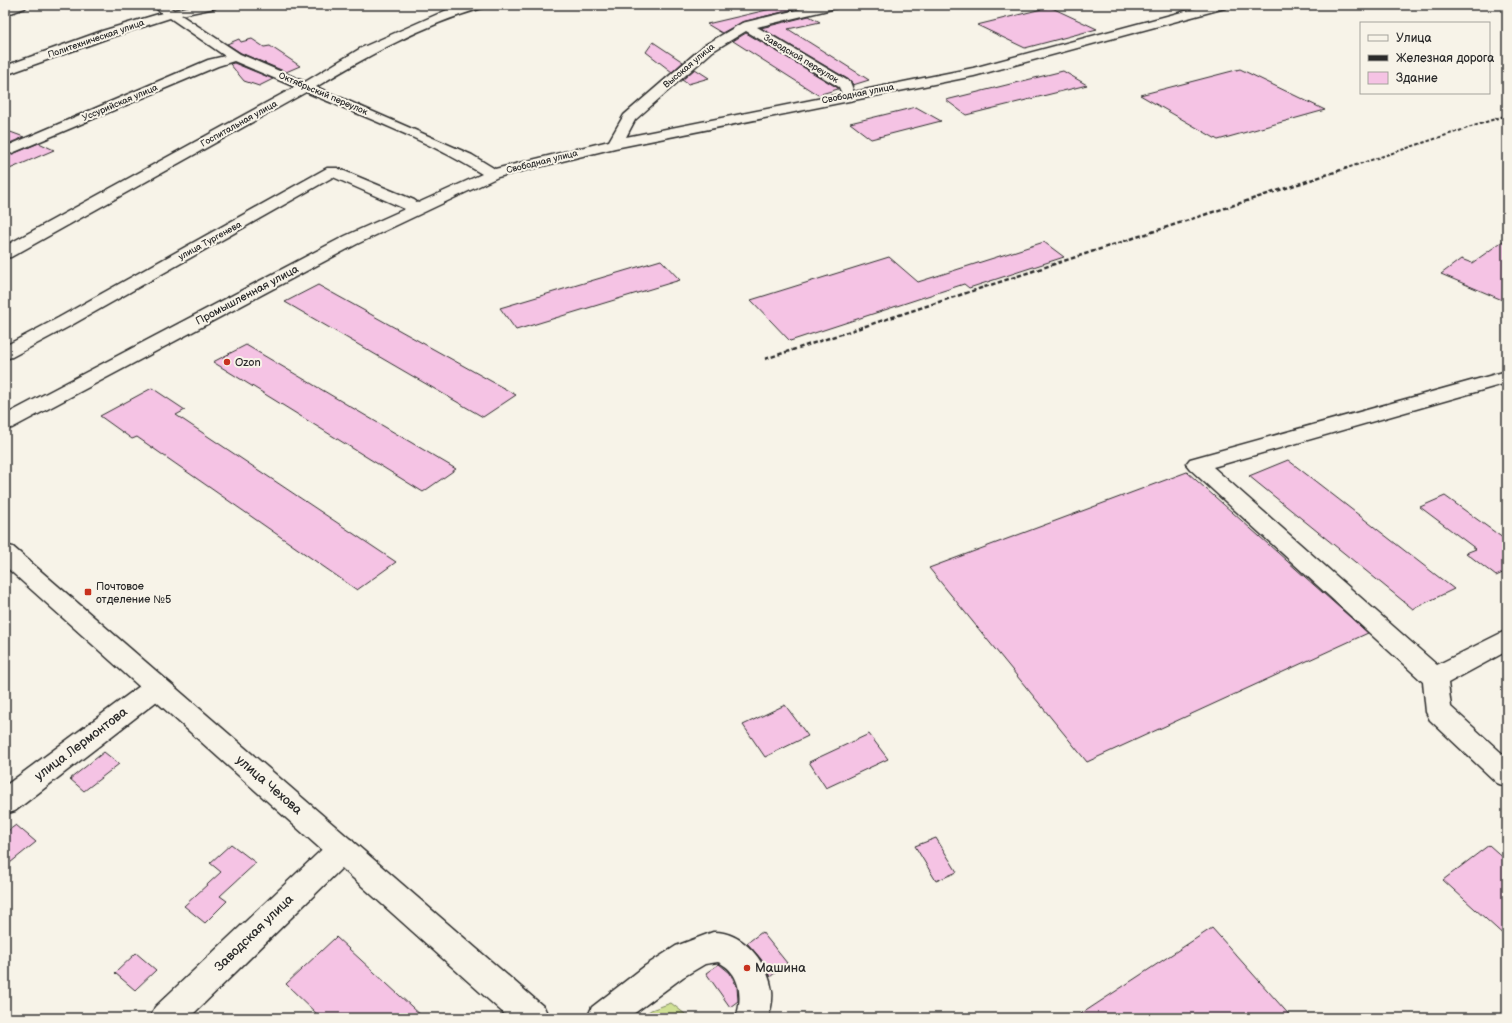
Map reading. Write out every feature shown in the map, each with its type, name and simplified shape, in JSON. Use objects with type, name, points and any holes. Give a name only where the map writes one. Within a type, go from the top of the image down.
[{"type":"street","points":[[7,10],[21,5]]},
{"type":"street","name":"Октябрьский переулок","points":[[158,5],[235,57],[453,152],[493,174]]},
{"type":"street","name":"Политехническая улица","points":[[5,71],[170,13],[211,5]]},
{"type":"street","name":"Госпитальная улица","points":[[5,253],[306,87],[366,51],[451,13],[478,5]]},
{"type":"street","name":"Высокая улица","points":[[615,144],[629,118],[709,48],[746,26],[832,5]]},
{"type":"street","points":[[1168,5],[1189,14]]},
{"type":"street","name":"Свободная улица","points":[[493,174],[615,144],[974,72],[1222,5]]},
{"type":"street","name":"Заводской переулок","points":[[746,26],[845,85],[850,96]]},
{"type":"street","name":"Уссурийская улица","points":[[5,152],[213,63],[235,57]]},
{"type":"street","name":"улица Тургенева","points":[[5,353],[64,322],[332,171],[408,202],[415,209]]},
{"type":"street","name":"Промышленная улица","points":[[5,423],[351,240],[493,174]]},
{"type":"street","points":[[1507,377],[1197,464],[1435,678],[1439,712],[1507,775]]},
{"type":"street","name":"улица Чехова","points":[[5,553],[533,1018]]},
{"type":"street","points":[[1435,678],[1507,640]]},
{"type":"street","name":"улица Лермонтова","points":[[5,802],[157,687]]},
{"type":"street","name":"Заводская улица","points":[[166,1018],[342,849]]},
{"type":"street","points":[[603,1018],[662,973],[692,954],[713,947],[730,951],[746,967],[756,984],[757,1005],[752,1018]]},
{"type":"green space","points":[[671,1003],[690,1018],[640,1018],[651,1010]]},
{"type":"building","points":[[788,5],[795,9],[742,22],[722,33],[707,24]]},
{"type":"building","points":[[1050,7],[1097,29],[1025,48],[977,25]]},
{"type":"building","points":[[809,16],[820,22],[788,29],[869,80],[853,85],[851,81],[761,28]]},
{"type":"building","points":[[746,33],[838,89],[818,95],[733,41]]},
{"type":"building","points":[[239,39],[241,42],[252,39],[264,47],[270,46],[300,66],[286,72],[241,53],[227,44]]},
{"type":"building","points":[[653,42],[683,62],[672,72],[646,52]]},
{"type":"building","points":[[234,63],[273,79],[259,86],[244,81],[230,64]]},
{"type":"building","points":[[695,69],[709,78],[688,84],[682,80]]},
{"type":"building","points":[[1240,69],[1325,110],[1218,140],[1140,95]]},
{"type":"building","points":[[1063,71],[1087,85],[966,115],[946,100]]},
{"type":"building","points":[[916,107],[941,121],[871,139],[850,123]]},
{"type":"building","points":[[5,130],[24,137],[5,145]]},
{"type":"building","points":[[39,143],[54,150],[5,171],[5,157]]},
{"type":"building","points":[[1507,238],[1507,302],[1441,274],[1461,259],[1472,263]]},
{"type":"building","points":[[1044,242],[1064,257],[969,288],[964,284],[790,341],[751,300],[889,257],[918,282]]},
{"type":"building","points":[[661,260],[680,280],[516,330],[500,308]]},
{"type":"building","points":[[318,285],[516,395],[483,417],[285,302]]},
{"type":"building","points":[[246,345],[456,469],[423,492],[213,362]]},
{"type":"building","points":[[152,388],[185,410],[176,415],[396,562],[357,590],[137,437],[132,439],[100,416]]},
{"type":"building","points":[[1288,460],[1454,589],[1413,609],[1249,476]]},
{"type":"building","points":[[1187,472],[1368,633],[1087,762],[929,568]]},
{"type":"building","points":[[1445,496],[1507,541],[1507,571],[1496,576],[1466,553],[1476,549],[1420,507]]},
{"type":"building","points":[[785,705],[808,736],[765,757],[743,725]]},
{"type":"building","points":[[869,734],[888,759],[826,788],[809,762]]},
{"type":"building","points":[[104,752],[119,764],[84,791],[70,779]]},
{"type":"building","points":[[16,825],[36,842],[5,867],[5,833]]},
{"type":"building","points":[[936,838],[957,872],[936,881],[915,846]]},
{"type":"building","points":[[231,844],[256,863],[220,896],[227,901],[205,923],[184,906],[221,872],[210,863]]},
{"type":"building","points":[[1489,845],[1507,861],[1507,938],[1443,880]]},
{"type":"building","points":[[1212,928],[1292,1018],[1075,1018]]},
{"type":"building","points":[[762,932],[787,963],[770,977],[761,959],[747,943]]},
{"type":"building","points":[[336,937],[424,1018],[321,1018],[286,984]]},
{"type":"building","points":[[136,953],[156,970],[135,990],[115,973]]},
{"type":"building","points":[[719,964],[730,973],[737,987],[738,1001],[730,1007],[706,973]]},
{"type":"railway","points":[[1344,169],[1507,115]]},
{"type":"railway","points":[[765,359],[1347,168]]},
{"type":"place","name":"Ozon","points":[[227,362]]},
{"type":"place","name":"Почтовое отделение №5","points":[[88,592]]},
{"type":"place","name":"Машина","points":[[747,968]]}]
